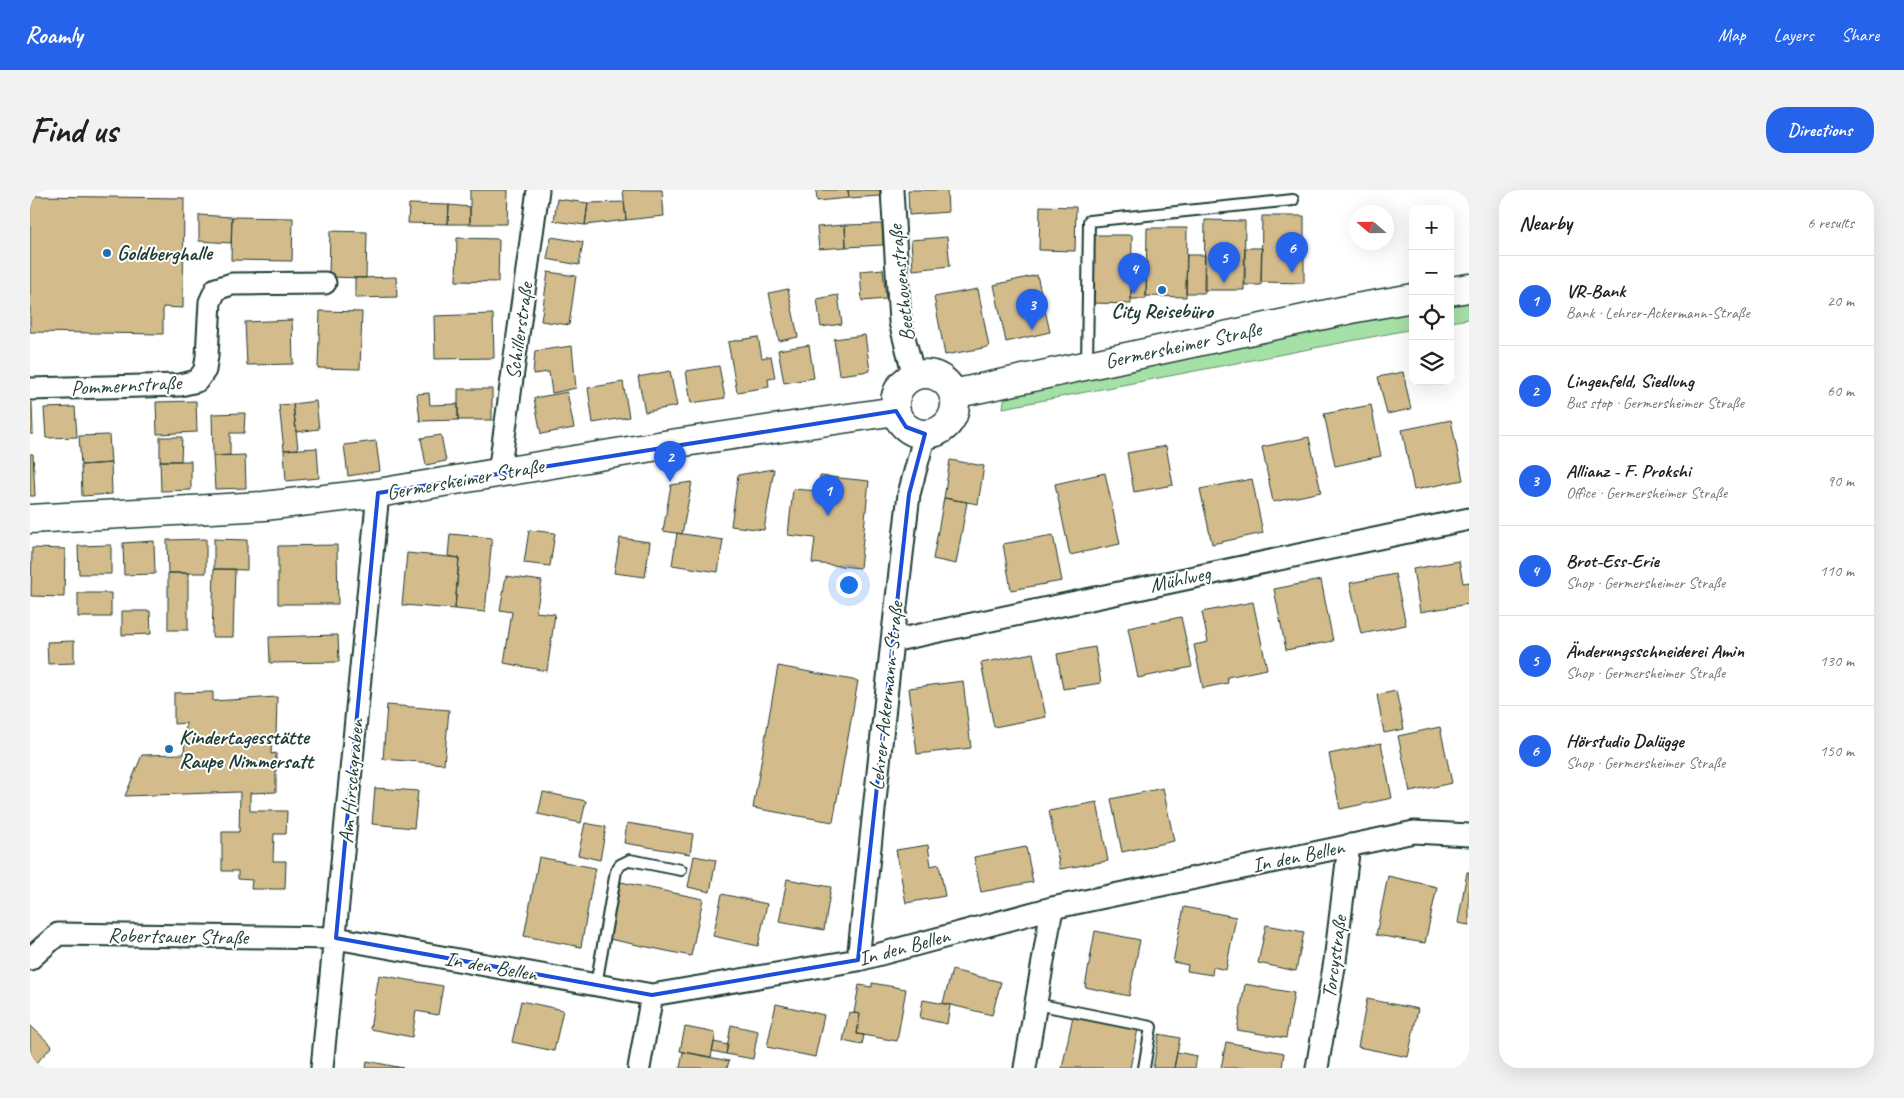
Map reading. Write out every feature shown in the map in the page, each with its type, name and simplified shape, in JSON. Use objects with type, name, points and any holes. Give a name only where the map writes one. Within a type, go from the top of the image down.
[{"type":"main road","points":[[1454,290],[1469,288]]},
{"type":"main road","name":"Germersheimer Straße","points":[[953,394],[1347,310],[1409,299]]},
{"type":"main road","points":[[932,375],[941,379],[953,394],[955,404],[953,414],[948,423],[941,429],[924,434],[906,427],[900,420],[896,410],[897,394],[906,380],[914,376],[932,375]]},
{"type":"main road","name":"Germersheimer Straße","points":[[30,519],[264,506],[378,493],[654,447],[896,410]]},
{"type":"street","name":"Schillerstraße","points":[[499,473],[538,190]]},
{"type":"street","name":"Beethovenstraße","points":[[892,190],[900,322],[914,376]]},
{"type":"street","name":"Pommernstraße","points":[[30,389],[180,384],[197,381],[205,370],[208,356],[210,302],[216,289],[232,284],[325,283]]},
{"type":"street","name":"Lehrer-Ackermann-Straße","points":[[858,960],[909,494],[924,434]]},
{"type":"street","name":"Am Hirschgraben","points":[[322,1068],[378,493]]},
{"type":"street","name":"Mühlweg","points":[[892,641],[1469,519]]},
{"type":"street","name":"In den Bellen","points":[[336,938],[652,995],[858,960],[1052,908],[1414,832],[1469,835]]},
{"type":"street","name":"Torcystraße","points":[[1317,1068],[1335,961],[1350,845]]},
{"type":"street","points":[[1025,1068],[1052,908]]},
{"type":"street","name":"Robertsauer Straße","points":[[30,960],[58,934],[336,938]]},
{"type":"street","points":[[638,1068],[652,995]]},
{"type":"lane","points":[[1086,366],[1089,221],[1293,200]]},
{"type":"lane","points":[[596,985],[616,872],[620,865],[630,860],[681,870]]},
{"type":"lane","points":[[1036,1004],[1151,1027],[1144,1068]]},
{"type":"highlighted area","points":[[896,411],[906,427],[925,434],[909,494],[858,960],[652,995],[336,938],[378,493]]},
{"type":"green space","points":[[1469,299],[1469,319],[1454,321],[1454,302]]},
{"type":"green space","points":[[1409,312],[1409,330],[1003,408],[1005,393]]},
{"type":"building","points":[[470,190],[508,190],[507,224],[470,224]]},
{"type":"building","points":[[623,190],[662,190],[664,216],[626,220]]},
{"type":"building","points":[[816,190],[848,190],[849,198],[817,201]]},
{"type":"building","points":[[848,190],[880,190],[880,196],[849,198]]},
{"type":"building","points":[[908,190],[947,190],[948,212],[909,215]]},
{"type":"building","name":"Goldberghalle","points":[[30,196],[184,198],[183,308],[163,307],[163,334],[30,332]]},
{"type":"building","points":[[557,199],[588,203],[585,225],[554,221]]},
{"type":"building","points":[[624,202],[626,220],[585,225],[588,203]]},
{"type":"building","points":[[409,204],[449,205],[448,224],[408,223]]},
{"type":"building","points":[[449,205],[470,207],[470,224],[448,224]]},
{"type":"building","points":[[1040,206],[1076,207],[1075,251],[1039,250]]},
{"type":"building","points":[[199,215],[232,217],[231,243],[199,241]]},
{"type":"building","points":[[1262,216],[1304,216],[1304,283],[1261,282]]},
{"type":"building","points":[[232,217],[293,218],[292,261],[231,260]]},
{"type":"building","points":[[1205,220],[1245,221],[1244,290],[1204,290]]},
{"type":"building","points":[[882,224],[883,245],[846,247],[845,225]]},
{"type":"building","points":[[845,225],[846,247],[819,249],[817,227]]},
{"type":"building","points":[[1147,228],[1187,228],[1186,297],[1146,296]]},
{"type":"building","points":[[330,231],[367,232],[366,278],[329,277]]},
{"type":"building","points":[[1092,235],[1132,235],[1131,304],[1091,303]]},
{"type":"building","points":[[551,237],[583,242],[579,265],[547,259]]},
{"type":"building","points":[[947,237],[950,266],[913,270],[911,240]]},
{"type":"building","points":[[457,238],[499,239],[498,282],[456,281]]},
{"type":"building","points":[[1245,248],[1262,248],[1261,285],[1245,285]]},
{"type":"building","points":[[1187,255],[1205,255],[1205,293],[1186,293]]},
{"type":"building","points":[[1132,262],[1147,262],[1146,299],[1131,299]]},
{"type":"building","points":[[883,269],[886,299],[862,301],[860,271]]},
{"type":"building","points":[[548,272],[576,276],[569,325],[541,321]]},
{"type":"building","points":[[1037,275],[1050,332],[1006,342],[994,285]]},
{"type":"building","points":[[396,277],[397,297],[355,298],[355,278]]},
{"type":"building","points":[[788,289],[798,337],[779,341],[769,293]]},
{"type":"building","points":[[978,289],[989,347],[945,355],[934,297]]},
{"type":"building","points":[[838,295],[842,324],[821,327],[817,299]]},
{"type":"building","points":[[320,311],[362,312],[360,369],[318,368]]},
{"type":"building","points":[[493,314],[494,358],[435,359],[434,316]]},
{"type":"building","points":[[292,320],[293,364],[247,365],[245,322]]},
{"type":"building","points":[[865,335],[870,371],[839,375],[834,339]]},
{"type":"building","points":[[758,337],[762,358],[771,356],[775,378],[768,379],[769,387],[737,392],[728,342]]},
{"type":"building","points":[[809,345],[814,378],[784,383],[778,350]]},
{"type":"building","points":[[572,346],[576,388],[552,393],[549,372],[533,374],[535,351]]},
{"type":"building","points":[[719,366],[725,398],[691,403],[686,371]]},
{"type":"building","points":[[670,371],[677,406],[645,412],[638,377]]},
{"type":"building","points":[[1403,372],[1411,409],[1387,414],[1378,377]]},
{"type":"building","points":[[623,382],[629,417],[593,423],[588,388]]},
{"type":"building","points":[[458,389],[492,389],[492,420],[458,420]]},
{"type":"building","points":[[567,392],[574,428],[541,434],[534,398]]},
{"type":"building","points":[[429,393],[430,405],[458,404],[458,420],[420,421],[417,394]]},
{"type":"building","points":[[196,401],[197,432],[157,434],[156,402]]},
{"type":"building","points":[[316,401],[319,429],[296,432],[293,404]]},
{"type":"building","points":[[30,403],[32,403],[33,434],[30,434]]},
{"type":"building","points":[[293,404],[298,449],[284,450],[279,405]]},
{"type":"building","points":[[1371,405],[1381,456],[1335,466],[1324,414]]},
{"type":"building","points":[[75,407],[77,437],[46,438],[44,408]]},
{"type":"building","points":[[245,413],[244,433],[230,433],[230,455],[213,456],[212,414]]},
{"type":"building","points":[[1451,420],[1463,480],[1414,490],[1402,430]]},
{"type":"building","points":[[109,435],[111,463],[81,465],[79,436]]},
{"type":"building","points":[[441,435],[446,461],[426,465],[421,438]]},
{"type":"building","points":[[160,437],[182,437],[181,461],[160,461]]},
{"type":"building","points":[[1309,437],[1321,492],[1273,502],[1262,447]]},
{"type":"building","points":[[376,441],[380,471],[348,476],[344,445]]},
{"type":"building","points":[[1166,446],[1173,485],[1134,492],[1127,453]]},
{"type":"building","points":[[317,448],[319,478],[286,481],[284,450]]},
{"type":"building","points":[[30,454],[33,454],[35,496],[30,496]]},
{"type":"building","points":[[245,455],[246,488],[215,489],[213,456]]},
{"type":"building","points":[[950,460],[984,466],[978,504],[944,498]]},
{"type":"building","points":[[160,461],[191,461],[191,490],[161,491]]},
{"type":"building","points":[[111,463],[112,494],[82,496],[81,465]]},
{"type":"building","points":[[774,469],[764,530],[731,526],[738,475]]},
{"type":"building","points":[[1105,473],[1120,544],[1070,555],[1055,484]]},
{"type":"building","points":[[820,476],[869,481],[860,568],[812,563],[815,538],[788,535],[793,489],[818,491]]},
{"type":"building","points":[[1252,479],[1263,533],[1212,544],[1200,489]]},
{"type":"building","points":[[692,482],[682,534],[663,531],[671,485]]},
{"type":"building","points":[[944,498],[967,502],[956,564],[933,559]]},
{"type":"building","points":[[529,530],[555,533],[550,566],[524,563]]},
{"type":"building","points":[[677,533],[723,540],[718,572],[672,565]]},
{"type":"building","points":[[450,534],[492,538],[485,612],[455,609],[459,558],[448,556]]},
{"type":"building","points":[[1053,535],[1062,581],[1011,590],[1003,544]]},
{"type":"building","points":[[620,538],[650,542],[645,577],[614,573]]},
{"type":"building","points":[[206,539],[206,573],[168,573],[167,540]]},
{"type":"building","points":[[214,539],[247,540],[247,570],[214,569]]},
{"type":"building","points":[[154,541],[155,574],[124,575],[123,543]]},
{"type":"building","points":[[111,545],[111,574],[79,574],[78,546]]},
{"type":"building","points":[[337,545],[338,604],[278,604],[278,546]]},
{"type":"building","points":[[32,548],[65,549],[64,597],[31,596]]},
{"type":"building","points":[[407,553],[459,558],[455,609],[402,605]]},
{"type":"building","points":[[1459,561],[1463,583],[1469,582],[1469,604],[1420,612],[1413,569]]},
{"type":"building","points":[[214,569],[235,569],[233,637],[212,637]]},
{"type":"building","points":[[168,573],[188,573],[188,630],[168,630]]},
{"type":"building","points":[[1395,574],[1406,625],[1361,634],[1350,583]]},
{"type":"building","points":[[506,576],[542,581],[536,612],[555,614],[547,671],[504,663],[512,612],[500,610]]},
{"type":"building","points":[[1321,580],[1333,641],[1286,650],[1274,589]]},
{"type":"building","points":[[78,593],[111,593],[111,617],[78,617]]},
{"type":"building","points":[[1253,602],[1267,669],[1227,677],[1228,683],[1203,688],[1194,645],[1208,642],[1202,612]]},
{"type":"building","points":[[122,611],[150,611],[151,634],[122,635]]},
{"type":"building","points":[[1181,617],[1192,667],[1138,678],[1128,628]]},
{"type":"building","points":[[338,635],[339,662],[270,663],[269,637]]},
{"type":"building","points":[[74,641],[74,663],[48,664],[47,642]]},
{"type":"building","points":[[1095,647],[1101,683],[1063,689],[1057,654]]},
{"type":"building","points":[[1033,653],[1046,717],[994,727],[981,663]]},
{"type":"building","points":[[778,666],[858,681],[833,822],[753,808]]},
{"type":"building","points":[[963,681],[971,748],[917,754],[909,688]]},
{"type":"building","points":[[1396,691],[1404,729],[1384,733],[1377,695]]},
{"type":"building","points":[[213,692],[213,701],[277,697],[276,737],[272,736],[271,754],[276,753],[276,792],[250,793],[250,811],[287,811],[286,834],[274,834],[273,861],[286,861],[285,889],[251,889],[252,880],[238,879],[238,871],[222,871],[222,832],[239,832],[240,792],[125,796],[142,755],[184,754],[186,723],[174,724],[174,693]]},
{"type":"building","points":[[387,705],[449,710],[444,764],[383,759]]},
{"type":"building","points":[[1440,727],[1452,783],[1410,792],[1398,736]]},
{"type":"building","points":[[1381,743],[1392,798],[1340,809],[1329,754]]},
{"type":"building","points":[[375,788],[418,791],[414,828],[372,824]]},
{"type":"building","points":[[1163,788],[1174,841],[1122,852],[1111,799]]},
{"type":"building","points":[[543,792],[586,801],[581,823],[538,814]]},
{"type":"building","points":[[1097,802],[1108,861],[1060,869],[1049,811]]},
{"type":"building","points":[[585,823],[606,827],[600,860],[578,855]]},
{"type":"building","points":[[627,823],[693,834],[690,854],[624,843]]},
{"type":"building","points":[[928,845],[931,866],[939,864],[945,896],[906,903],[896,850]]},
{"type":"building","points":[[1026,847],[1033,882],[981,892],[974,857]]},
{"type":"building","points":[[694,856],[716,860],[710,892],[688,887]]},
{"type":"building","points":[[539,857],[595,868],[581,947],[524,936]]},
{"type":"building","points":[[1467,872],[1469,872],[1469,925],[1458,923]]},
{"type":"building","points":[[1388,876],[1437,887],[1425,943],[1376,935]]},
{"type":"building","points":[[787,879],[831,887],[824,930],[779,922]]},
{"type":"building","points":[[621,882],[703,899],[691,956],[609,939]]},
{"type":"building","points":[[722,894],[767,904],[758,946],[713,936]]},
{"type":"building","points":[[1184,907],[1236,917],[1226,970],[1213,967],[1212,975],[1187,971],[1188,965],[1173,962]]},
{"type":"building","points":[[1266,925],[1304,932],[1296,971],[1258,963]]},
{"type":"building","points":[[1095,931],[1140,940],[1129,996],[1085,987]]},
{"type":"building","points":[[952,970],[1001,982],[992,1015],[943,1003]]},
{"type":"building","points":[[379,975],[443,986],[438,1015],[416,1011],[412,1037],[370,1029]]},
{"type":"building","points":[[872,983],[906,989],[897,1041],[857,1034],[860,1014],[854,1013],[859,985],[872,987]]},
{"type":"building","points":[[1245,984],[1294,993],[1286,1038],[1237,1030]]},
{"type":"building","points":[[1367,999],[1418,1009],[1408,1057],[1358,1047]]},
{"type":"building","points":[[923,1000],[950,1005],[947,1024],[920,1018]]},
{"type":"building","points":[[521,1001],[563,1010],[554,1051],[512,1042]]},
{"type":"building","points":[[776,1004],[824,1015],[815,1057],[767,1047]]},
{"type":"building","points":[[849,1012],[860,1014],[857,1034],[864,1035],[862,1045],[843,1041]]},
{"type":"building","points":[[1073,1016],[1138,1029],[1130,1068],[1062,1068]]},
{"type":"building","points":[[30,1025],[52,1046],[32,1068],[30,1068]]},
{"type":"building","points":[[731,1025],[758,1031],[753,1059],[726,1054]]},
{"type":"building","points":[[685,1027],[716,1033],[711,1057],[680,1051]]},
{"type":"building","points":[[1159,1034],[1180,1038],[1174,1068],[1153,1068]]},
{"type":"building","points":[[714,1042],[728,1045],[726,1054],[712,1051]]},
{"type":"building","points":[[1226,1042],[1284,1053],[1282,1068],[1221,1068]]},
{"type":"building","points":[[683,1052],[729,1061],[727,1068],[680,1068]]},
{"type":"building","points":[[1177,1052],[1197,1056],[1195,1068],[1174,1068]]},
{"type":"building","points":[[367,1061],[403,1068],[366,1068]]},
{"type":"place","name":"Goldberghalle","points":[[107,253]]},
{"type":"place","name":"Hörstudio Dalügge","points":[[1292,273]]},
{"type":"place","name":"Änderungsschneiderei Amin","points":[[1224,283]]},
{"type":"place","name":"City Reisebüro","points":[[1162,290]]},
{"type":"place","name":"Brot-Ess-Erie","points":[[1134,294]]},
{"type":"place","name":"Allianz - F. Prokshi","points":[[1032,330]]},
{"type":"place","name":"Lingenfeld, Siedlung","points":[[670,482]]},
{"type":"place","name":"VR-Bank","points":[[828,516]]},
{"type":"place","name":"Kindertagesstätte Raupe Nimmersatt","points":[[169,749]]}]
